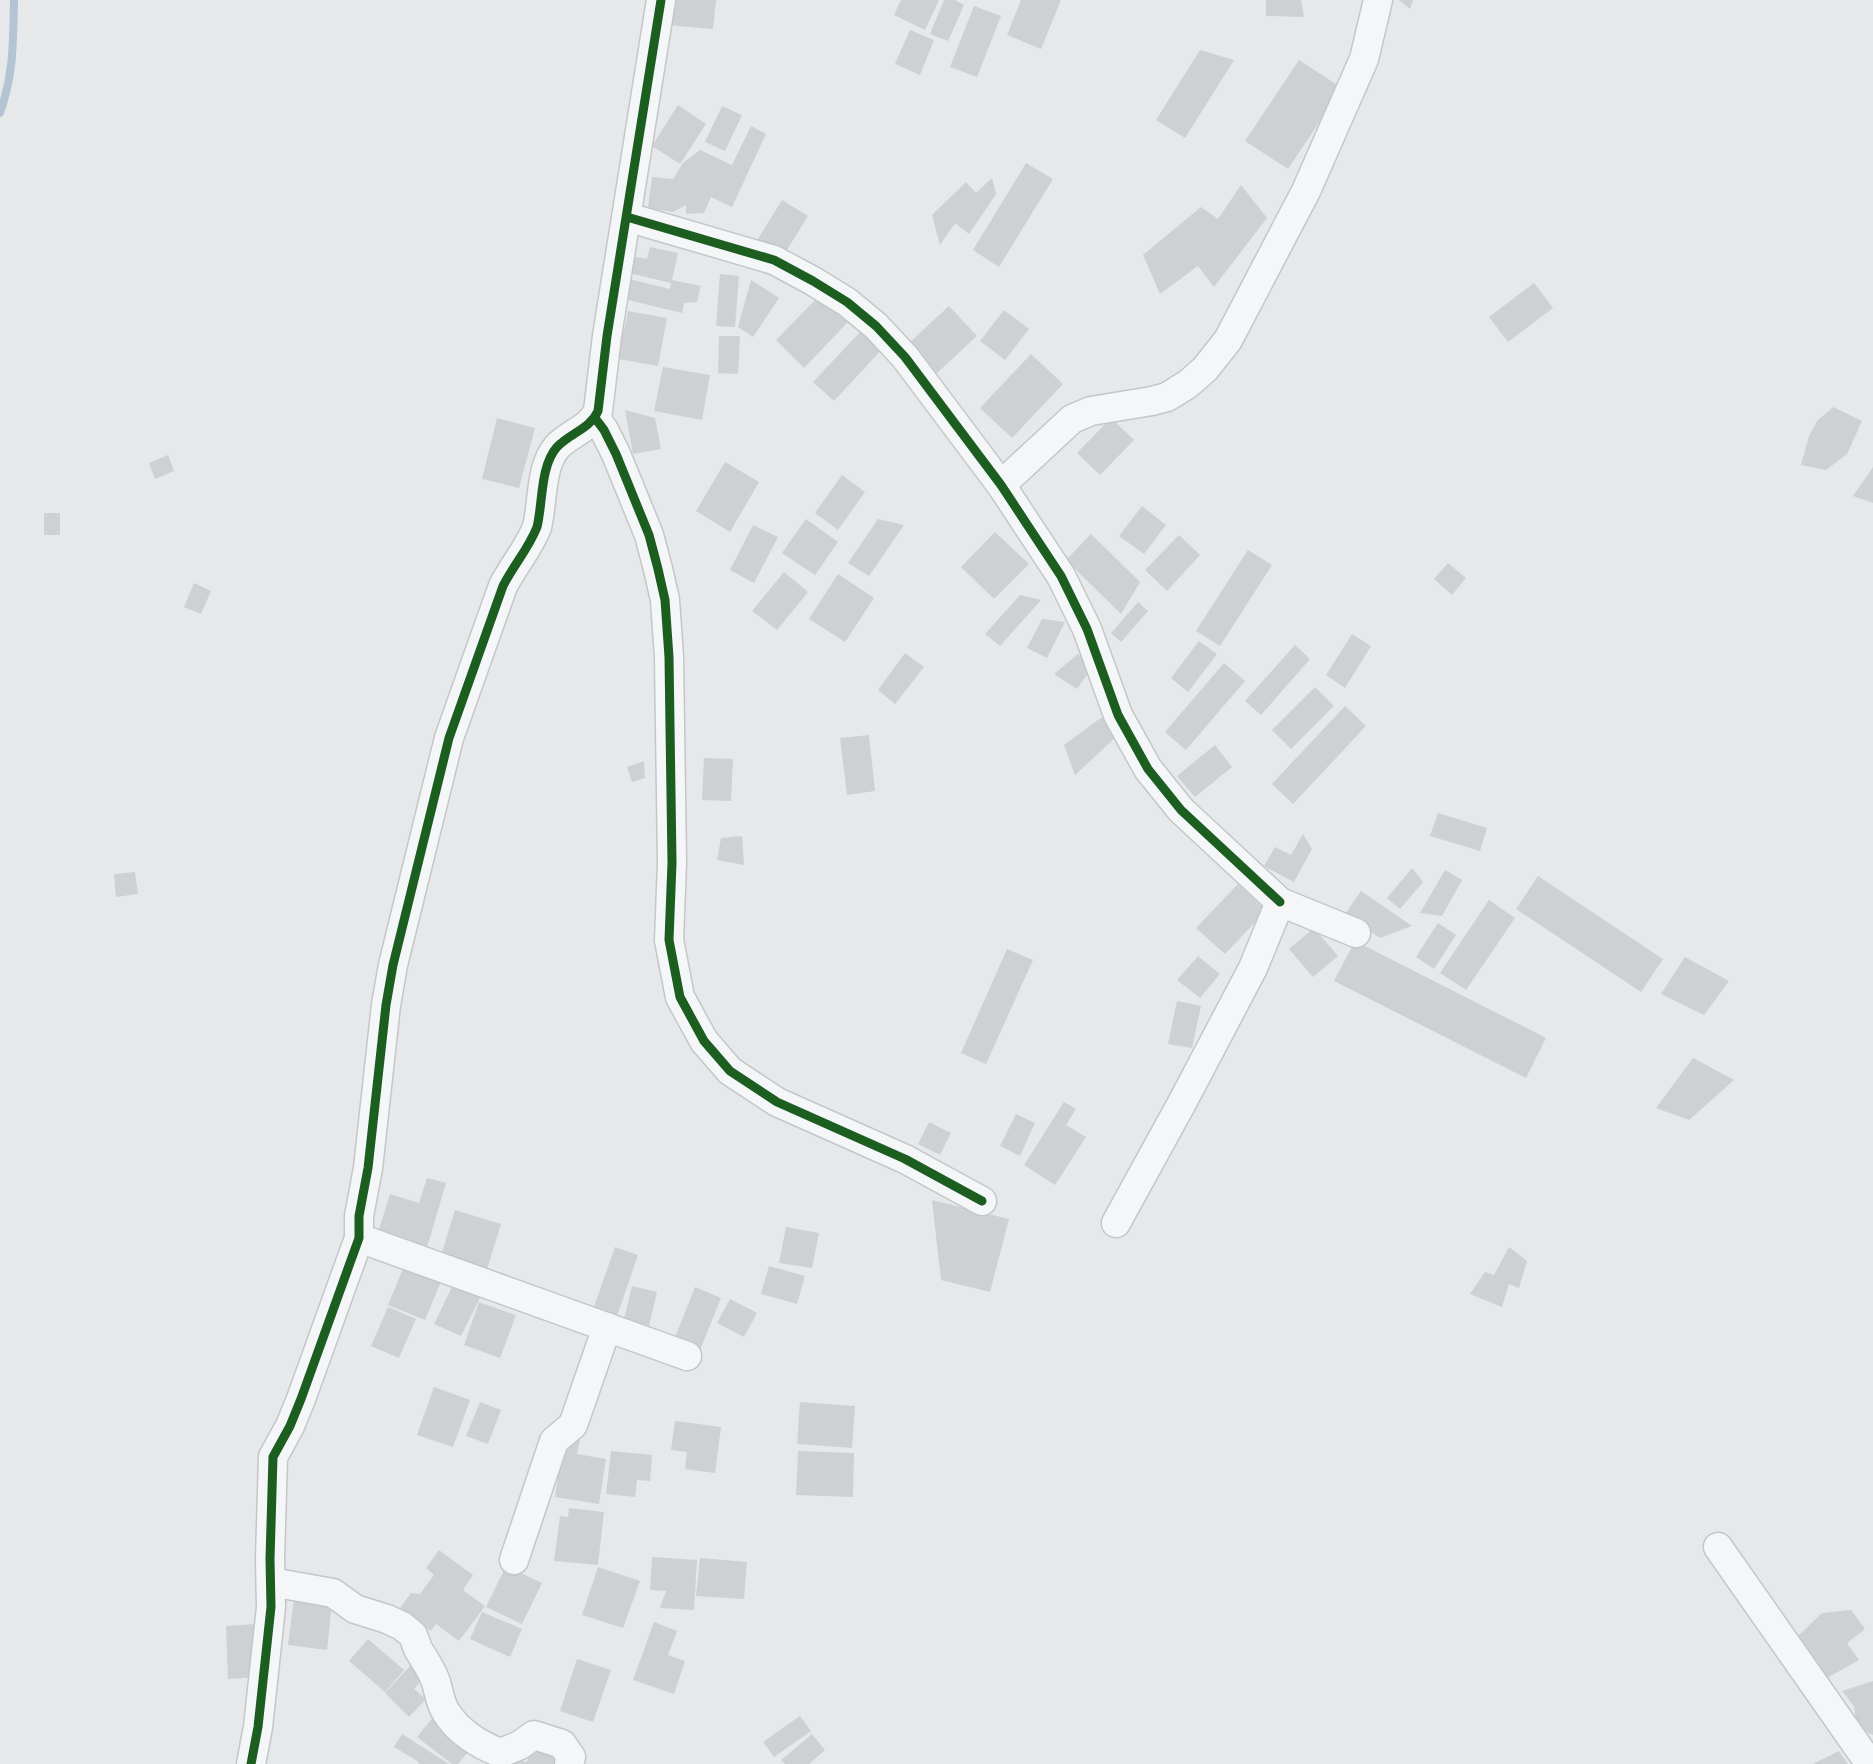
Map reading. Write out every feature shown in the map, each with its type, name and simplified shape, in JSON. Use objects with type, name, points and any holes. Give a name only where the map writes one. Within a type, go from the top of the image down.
[{"type":"street","points":[[251,1764],[258,1728],[271,1607],[273,1457],[302,1399],[359,1238],[359,1216],[368,1168],[389,986],[449,738],[503,586],[537,527],[547,466],[552,454],[558,446],[595,418],[600,402],[607,336],[661,0]]},
{"type":"street","points":[[1001,485],[1072,419],[1098,410],[1167,397],[1188,384],[1205,369],[1228,340],[1306,191],[1364,59],[1378,0]]},
{"type":"street","points":[[627,217],[774,260],[847,302],[876,326],[905,357],[1001,485],[1070,592],[1094,648],[1118,716],[1148,769],[1181,810],[1280,902],[1356,933]]},
{"type":"street","points":[[595,418],[616,454],[649,535],[664,600],[669,657],[672,862],[669,940],[680,997],[704,1041],[730,1071],[777,1102],[905,1159],[982,1201]]},
{"type":"street","points":[[1116,1223],[1253,968],[1280,902]]},
{"type":"street","points":[[359,1238],[687,1356]]},
{"type":"street","points":[[514,1560],[554,1441],[573,1425],[607,1327]]},
{"type":"street","points":[[1718,1547],[1870,1764]]},
{"type":"street","points":[[271,1582],[333,1593],[355,1610],[387,1618],[402,1626],[413,1635],[435,1679],[447,1714],[463,1731],[486,1748],[501,1753],[520,1745],[534,1735],[544,1737],[562,1744],[571,1757],[569,1764]]},
{"type":"building","points":[[669,0],[716,0],[713,29],[667,25]]},
{"type":"building","points":[[901,0],[939,0],[925,30],[894,15]]},
{"type":"building","points":[[944,0],[955,0],[964,5],[948,41],[930,34]]},
{"type":"building","points":[[1021,0],[1061,0],[1041,49],[1007,35]]},
{"type":"building","points":[[1266,0],[1301,0],[1304,17],[1266,16]]},
{"type":"building","points":[[1399,0],[1413,0],[1410,9]]},
{"type":"building","points":[[974,6],[1001,16],[977,77],[950,67]]},
{"type":"building","points":[[910,30],[934,40],[920,75],[895,64]]},
{"type":"building","points":[[1200,50],[1234,60],[1185,138],[1156,120]]},
{"type":"building","points":[[1299,60],[1342,88],[1288,169],[1245,141]]},
{"type":"building","points":[[678,105],[706,124],[680,164],[652,146]]},
{"type":"building","points":[[722,106],[742,115],[725,151],[705,142]]},
{"type":"building","points":[[751,126],[766,134],[732,207],[711,197],[704,213],[686,214],[686,205],[673,212],[648,208],[652,177],[673,179],[683,163],[700,150],[732,165]]},
{"type":"building","points":[[1026,163],[1053,179],[999,267],[973,250]]},
{"type":"building","points":[[992,178],[996,194],[969,234],[955,223],[940,245],[932,215],[966,182],[976,193]]},
{"type":"building","points":[[1241,185],[1267,218],[1214,287],[1198,266],[1160,294],[1143,255],[1201,207],[1218,219]]},
{"type":"building","points":[[782,200],[808,216],[782,258],[756,242]]},
{"type":"building","points":[[650,247],[678,253],[672,280],[701,286],[697,302],[684,303],[682,313],[624,299],[629,279],[670,289],[671,283],[629,273],[632,256],[647,259]]},
{"type":"building","points":[[720,274],[739,276],[735,327],[716,326]]},
{"type":"building","points":[[751,280],[779,298],[753,337],[738,327]]},
{"type":"building","points":[[1534,283],[1553,308],[1508,342],[1489,317]]},
{"type":"building","points":[[820,295],[848,322],[804,368],[776,340]]},
{"type":"building","points":[[949,306],[977,336],[937,373],[909,343]]},
{"type":"building","points":[[1004,310],[1029,329],[1005,360],[980,341]]},
{"type":"building","points":[[628,311],[667,318],[658,366],[613,358],[618,330],[624,331]]},
{"type":"building","points":[[863,329],[883,348],[834,401],[813,382]]},
{"type":"building","points":[[719,336],[740,336],[738,374],[718,373]]},
{"type":"building","points":[[1031,354],[1063,384],[1012,438],[980,408]]},
{"type":"building","points":[[663,367],[710,375],[702,420],[654,411]]},
{"type":"building","points":[[1833,407],[1862,421],[1847,454],[1826,470],[1801,465],[1809,436],[1817,421]]},
{"type":"building","points":[[625,410],[655,418],[661,449],[633,454]]},
{"type":"building","points":[[497,418],[535,428],[519,488],[482,479]]},
{"type":"building","points":[[1111,418],[1134,440],[1100,475],[1077,453]]},
{"type":"building","points":[[168,455],[174,471],[155,479],[149,463]]},
{"type":"building","points":[[725,462],[759,482],[730,532],[696,511]]},
{"type":"building","points":[[1873,467],[1873,503],[1853,496]]},
{"type":"building","points":[[842,475],[865,492],[838,530],[815,513]]},
{"type":"building","points":[[1142,506],[1166,525],[1144,554],[1119,536]]},
{"type":"building","points":[[44,513],[60,513],[60,535],[44,535]]},
{"type":"building","points":[[806,519],[838,542],[815,575],[782,553]]},
{"type":"building","points":[[878,519],[904,525],[869,576],[848,563]]},
{"type":"building","points":[[753,525],[778,537],[754,583],[730,570]]},
{"type":"building","points":[[995,532],[1029,564],[994,599],[961,567]]},
{"type":"building","points":[[1091,534],[1140,582],[1121,614],[1066,560]]},
{"type":"building","points":[[1179,535],[1200,555],[1167,591],[1145,570]]},
{"type":"building","points":[[1248,550],[1272,565],[1220,646],[1196,631]]},
{"type":"building","points":[[1448,563],[1466,578],[1452,595],[1434,579]]},
{"type":"building","points":[[784,572],[808,592],[777,630],[752,611]]},
{"type":"building","points":[[838,574],[874,598],[845,642],[809,619]]},
{"type":"building","points":[[194,583],[211,591],[201,614],[184,607]]},
{"type":"building","points":[[1020,595],[1041,600],[1000,646],[985,634]]},
{"type":"building","points":[[1138,602],[1148,611],[1121,642],[1111,633]]},
{"type":"building","points":[[1042,619],[1065,622],[1047,658],[1027,648]]},
{"type":"building","points":[[1352,634],[1371,646],[1345,688],[1326,675]]},
{"type":"building","points":[[1199,641],[1217,654],[1188,692],[1171,678]]},
{"type":"building","points":[[1295,645],[1310,659],[1261,715],[1245,701]]},
{"type":"building","points":[[905,653],[924,667],[895,704],[878,690]]},
{"type":"building","points":[[1078,654],[1091,669],[1077,689],[1054,674]]},
{"type":"building","points":[[1224,663],[1245,681],[1186,750],[1165,732]]},
{"type":"building","points":[[1315,687],[1334,706],[1291,749],[1272,730]]},
{"type":"building","points":[[1345,706],[1366,726],[1293,804],[1272,784]]},
{"type":"building","points":[[1113,709],[1116,737],[1075,775],[1064,745]]},
{"type":"building","points":[[869,735],[875,791],[847,795],[840,738]]},
{"type":"building","points":[[1215,745],[1232,767],[1195,797],[1177,776]]},
{"type":"building","points":[[704,758],[733,759],[731,801],[702,800]]},
{"type":"building","points":[[644,761],[645,778],[632,782],[627,767]]},
{"type":"building","points":[[1438,813],[1487,828],[1480,851],[1430,836]]},
{"type":"building","points":[[1303,834],[1312,849],[1294,882],[1264,866],[1275,847],[1291,855]]},
{"type":"building","points":[[742,836],[744,865],[717,860],[721,838]]},
{"type":"building","points":[[1412,868],[1423,882],[1400,909],[1387,898]]},
{"type":"building","points":[[1445,870],[1462,880],[1442,916],[1420,913]]},
{"type":"building","points":[[135,872],[138,894],[116,897],[114,874]]},
{"type":"building","points":[[1538,876],[1663,959],[1641,992],[1516,909]]},
{"type":"building","points":[[1238,884],[1266,911],[1225,954],[1196,928]]},
{"type":"building","points":[[1361,891],[1412,926],[1380,938],[1345,914]]},
{"type":"building","points":[[1489,900],[1515,918],[1466,990],[1440,973]]},
{"type":"building","points":[[1438,923],[1456,935],[1434,969],[1416,957]]},
{"type":"building","points":[[1314,928],[1338,956],[1313,977],[1289,949]]},
{"type":"building","points":[[1355,941],[1546,1038],[1526,1078],[1334,981]]},
{"type":"building","points":[[1007,949],[1033,960],[986,1064],[961,1053]]},
{"type":"building","points":[[1198,956],[1220,974],[1200,998],[1177,980]]},
{"type":"building","points":[[1685,957],[1729,981],[1704,1015],[1661,994]]},
{"type":"building","points":[[1177,1001],[1201,1006],[1192,1048],[1168,1044]]},
{"type":"building","points":[[1693,1058],[1734,1080],[1689,1120],[1656,1108]]},
{"type":"building","points":[[1064,1102],[1076,1109],[1066,1125],[1086,1137],[1055,1185],[1024,1165]]},
{"type":"building","points":[[1016,1114],[1035,1123],[1020,1156],[1000,1146]]},
{"type":"building","points":[[929,1122],[951,1133],[940,1155],[918,1144]]},
{"type":"building","points":[[427,1178],[446,1183],[426,1251],[377,1236],[390,1194],[419,1203]]},
{"type":"building","points":[[932,1200],[1009,1219],[990,1292],[941,1280]]},
{"type":"building","points":[[455,1210],[501,1224],[485,1276],[439,1262]]},
{"type":"building","points":[[786,1227],[819,1233],[812,1268],[779,1263]]},
{"type":"building","points":[[615,1247],[638,1255],[617,1316],[594,1307]]},
{"type":"building","points":[[1509,1247],[1527,1261],[1519,1288],[1509,1284],[1502,1307],[1470,1294],[1485,1272],[1494,1275]]},
{"type":"building","points":[[405,1264],[442,1279],[425,1320],[388,1305]]},
{"type":"building","points":[[769,1266],[805,1276],[797,1304],[761,1294]]},
{"type":"building","points":[[453,1285],[480,1298],[461,1336],[434,1324]]},
{"type":"building","points":[[632,1286],[657,1292],[648,1330],[623,1324]]},
{"type":"building","points":[[695,1287],[721,1298],[700,1350],[674,1340]]},
{"type":"building","points":[[730,1299],[757,1313],[744,1337],[717,1323]]},
{"type":"building","points":[[479,1302],[516,1315],[500,1358],[464,1345]]},
{"type":"building","points":[[388,1307],[416,1319],[399,1358],[371,1346]]},
{"type":"building","points":[[434,1387],[470,1400],[453,1447],[417,1435]]},
{"type":"building","points":[[480,1402],[501,1410],[488,1444],[466,1436]]},
{"type":"building","points":[[800,1402],[855,1406],[852,1448],[797,1444]]},
{"type":"building","points":[[675,1421],[721,1427],[715,1473],[685,1469],[687,1452],[671,1450]]},
{"type":"building","points":[[564,1437],[580,1440],[577,1454],[606,1459],[599,1504],[555,1497]]},
{"type":"building","points":[[611,1451],[652,1455],[650,1481],[637,1480],[635,1497],[606,1494]]},
{"type":"building","points":[[798,1451],[854,1453],[853,1497],[796,1495]]},
{"type":"building","points":[[569,1508],[604,1512],[598,1565],[554,1561],[560,1516],[568,1517]]},
{"type":"building","points":[[439,1550],[473,1575],[463,1590],[485,1606],[459,1641],[436,1624],[431,1631],[400,1608],[411,1593],[420,1594],[434,1575],[426,1568]]},
{"type":"building","points":[[652,1557],[697,1560],[694,1610],[660,1608],[666,1591],[650,1590]]},
{"type":"building","points":[[700,1558],[747,1562],[744,1599],[696,1596]]},
{"type":"building","points":[[506,1566],[542,1583],[522,1624],[486,1607]]},
{"type":"building","points":[[598,1567],[640,1581],[623,1628],[582,1615]]},
{"type":"building","points":[[294,1599],[332,1603],[327,1650],[288,1645]]},
{"type":"building","points":[[1851,1610],[1865,1629],[1847,1643],[1859,1660],[1827,1678],[1796,1638],[1822,1613]]},
{"type":"building","points":[[482,1612],[522,1629],[510,1657],[470,1639]]},
{"type":"building","points":[[654,1622],[677,1631],[668,1655],[685,1661],[674,1694],[633,1680]]},
{"type":"building","points":[[256,1624],[258,1677],[228,1679],[226,1626]]},
{"type":"building","points":[[368,1639],[404,1670],[385,1692],[349,1661]]},
{"type":"building","points":[[577,1659],[611,1670],[593,1722],[560,1711]]},
{"type":"building","points":[[411,1665],[424,1677],[414,1689],[426,1699],[409,1717],[385,1693]]},
{"type":"building","points":[[1873,1681],[1873,1735],[1857,1727],[1854,1706],[1842,1691]]},
{"type":"building","points":[[434,1716],[473,1746],[458,1764],[452,1764],[417,1737]]},
{"type":"building","points":[[800,1716],[811,1731],[774,1757],[763,1742]]},
{"type":"building","points":[[402,1734],[449,1764],[418,1764],[419,1762],[394,1747]]},
{"type":"building","points":[[812,1734],[825,1750],[809,1764],[785,1764],[781,1760]]},
{"type":"building","points":[[532,1745],[565,1755],[562,1764],[511,1764],[513,1758],[527,1762]]},
{"type":"building","points":[[1839,1751],[1848,1764],[1813,1764]]},
{"type":"waterway","points":[[0,113],[10,71],[14,0]]},
{"type":"cycle path","points":[[251,1764],[258,1727],[271,1607],[273,1457],[290,1426],[301,1399],[359,1238],[359,1216],[368,1168],[386,1005],[393,965],[449,738],[503,586],[537,527],[545,474],[552,455],[562,442],[585,427],[598,411],[607,336],[661,0]]},
{"type":"cycle path","points":[[627,217],[774,260],[847,302],[876,326],[905,357],[1001,485],[1061,576],[1087,629],[1118,715],[1148,769],[1181,810],[1280,902]]},
{"type":"cycle path","points":[[595,418],[616,454],[649,535],[665,600],[669,657],[672,863],[669,940],[680,997],[704,1041],[730,1071],[777,1102],[905,1159],[982,1201]]}]
